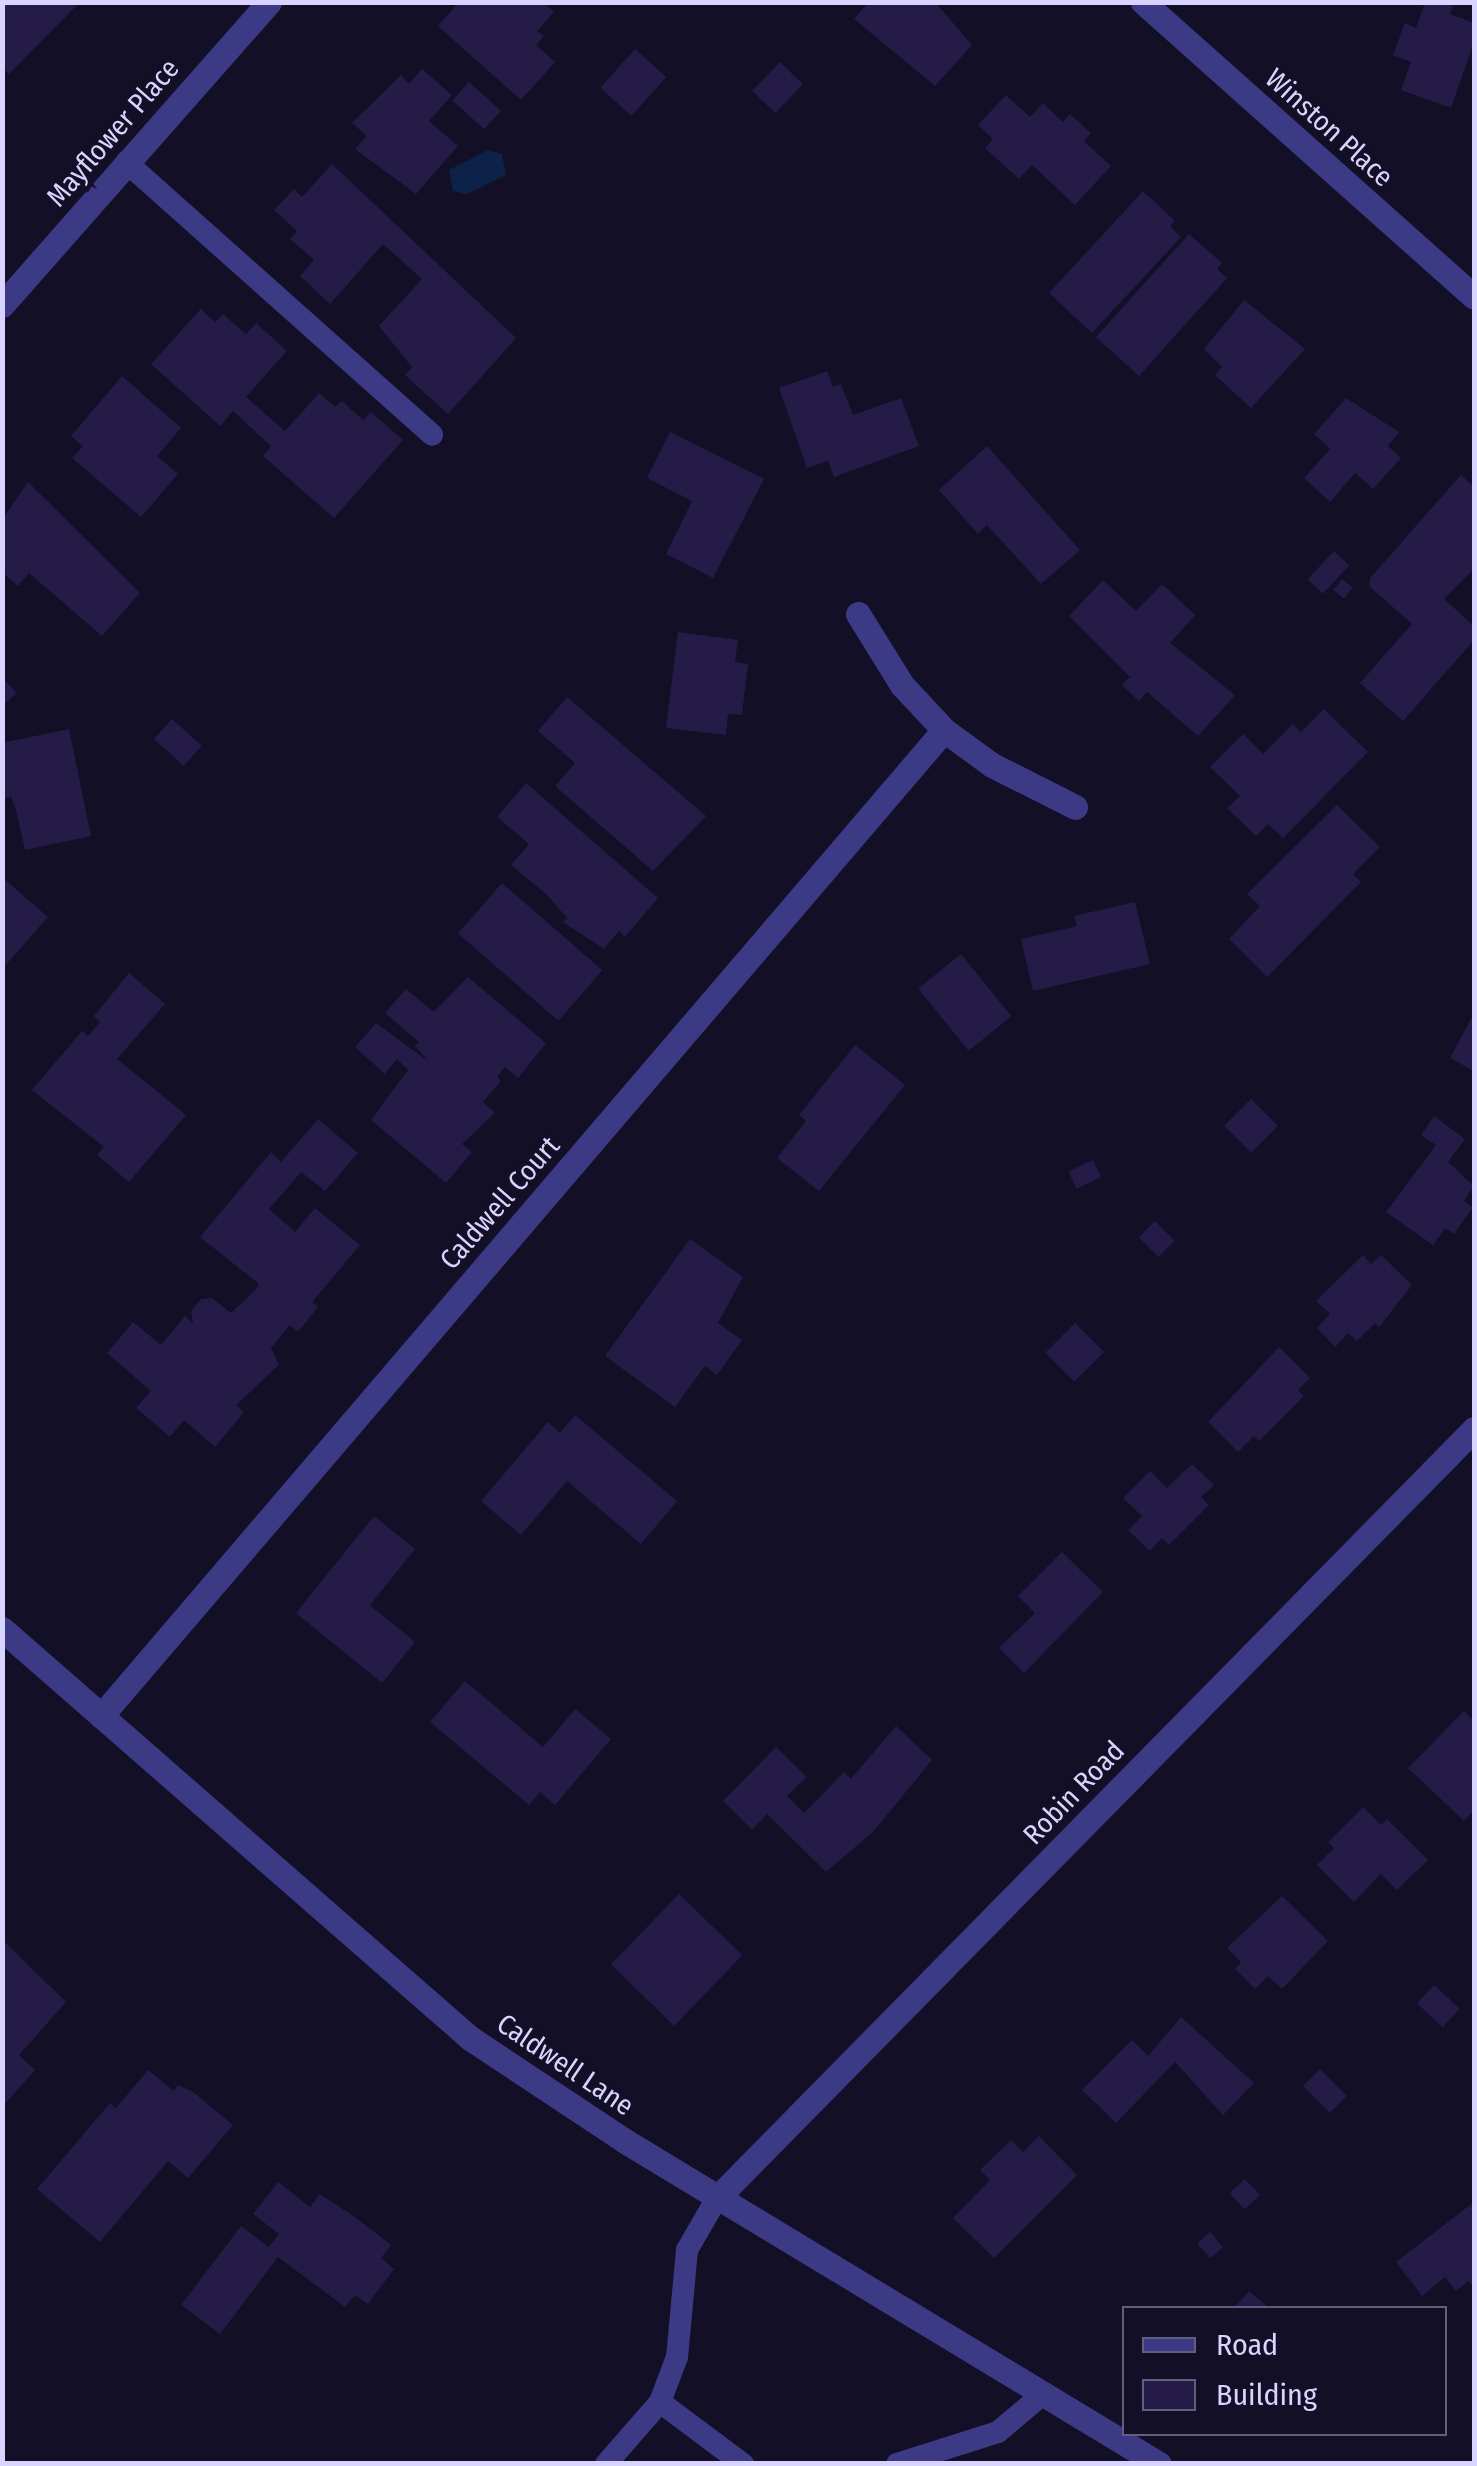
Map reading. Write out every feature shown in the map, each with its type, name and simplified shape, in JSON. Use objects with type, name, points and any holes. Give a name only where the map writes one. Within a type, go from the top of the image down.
[{"type":"street","name":"Mayflower Place","points":[[2,304],[269,2]]},
{"type":"street","name":"Winston Place","points":[[1143,2],[1474,297]]},
{"type":"street","points":[[858,614],[902,685],[944,730],[992,765],[1075,808]]},
{"type":"street","name":"Caldwell Court","points":[[101,1716],[944,730]]},
{"type":"street","name":"Robin Road","points":[[717,2198],[1474,1430]]},
{"type":"street","name":"Caldwell Lane","points":[[2,1629],[430,2007],[717,2198],[1159,2464]]},
{"type":"lane","points":[[126,162],[432,435]]},
{"type":"lane","points":[[606,2464],[660,2402],[677,2357],[687,2250],[717,2198]]},
{"type":"lane","points":[[898,2464],[1011,2426],[1043,2394]]},
{"type":"lane","points":[[660,2402],[743,2464]]},
{"type":"water","points":[[488,150],[502,154],[506,175],[467,194],[453,191],[449,170]]},
{"type":"building","points":[[2,2],[80,2],[9,74],[2,67]]},
{"type":"building","points":[[459,2],[543,2],[554,12],[537,31],[544,36],[536,45],[555,62],[521,100],[438,26]]},
{"type":"building","points":[[869,2],[935,2],[972,45],[935,86],[854,19]]},
{"type":"building","points":[[1425,2],[1454,2],[1450,14],[1474,23],[1474,42],[1451,108],[1401,90],[1411,62],[1393,55],[1405,23],[1416,28]]},
{"type":"building","points":[[635,49],[666,77],[631,116],[600,88]]},
{"type":"building","points":[[780,62],[803,84],[775,113],[752,91]]},
{"type":"building","points":[[422,69],[452,95],[429,121],[458,146],[416,194],[355,149],[367,136],[352,123],[401,75],[409,84]]},
{"type":"building","points":[[469,82],[501,111],[484,129],[452,101]]},
{"type":"building","points":[[1006,95],[1030,117],[1043,103],[1063,122],[1070,114],[1091,133],[1084,141],[1111,166],[1075,205],[1032,165],[1019,179],[985,148],[993,139],[978,125]]},
{"type":"building","points":[[332,164],[516,338],[448,414],[405,375],[412,367],[379,326],[422,279],[383,244],[330,304],[300,276],[314,260],[290,239],[297,231],[274,210],[294,189],[302,197]]},
{"type":"building","points":[[1143,191],[1175,221],[1170,226],[1181,237],[1092,333],[1049,293]]},
{"type":"building","points":[[1189,234],[1222,263],[1217,269],[1227,278],[1139,376],[1096,337]]},
{"type":"building","points":[[1244,300],[1305,349],[1251,408],[1215,375],[1222,367],[1204,349]]},
{"type":"building","points":[[201,309],[215,322],[223,314],[246,334],[256,323],[287,351],[246,397],[285,431],[319,393],[335,407],[342,401],[363,420],[371,412],[403,440],[334,518],[263,456],[271,446],[233,411],[220,426],[151,364]]},
{"type":"building","points":[[827,371],[833,387],[841,384],[853,415],[901,398],[919,446],[834,477],[828,461],[807,468],[779,388]]},
{"type":"building","points":[[122,376],[181,428],[157,456],[178,474],[141,517],[72,458],[83,446],[71,436]]},
{"type":"building","points":[[1346,398],[1399,432],[1388,446],[1401,458],[1373,489],[1355,473],[1330,502],[1304,478],[1330,449],[1314,434]]},
{"type":"building","points":[[670,432],[764,479],[713,578],[666,554],[692,501],[647,478]]},
{"type":"building","points":[[987,446],[1080,550],[1041,584],[987,525],[978,534],[939,490]]},
{"type":"building","points":[[1461,475],[1474,487],[1474,569],[1444,599],[1474,626],[1474,640],[1403,721],[1360,683],[1412,624],[1369,586],[1370,578]]},
{"type":"building","points":[[28,482],[140,593],[102,636],[29,573],[18,586],[2,572],[2,520]]},
{"type":"building","points":[[1334,551],[1349,565],[1323,594],[1307,580]]},
{"type":"building","points":[[1342,579],[1353,588],[1344,599],[1333,590]]},
{"type":"building","points":[[1103,580],[1136,611],[1162,584],[1195,615],[1170,643],[1235,695],[1198,736],[1147,692],[1139,701],[1122,685],[1130,677],[1069,616]]},
{"type":"building","points":[[678,632],[738,640],[735,662],[748,664],[742,715],[728,714],[726,735],[666,728]]},
{"type":"building","points":[[2,677],[17,693],[2,706]]},
{"type":"building","points":[[567,697],[706,816],[653,871],[555,786],[575,763],[538,731]]},
{"type":"building","points":[[1324,709],[1368,752],[1283,838],[1268,824],[1256,836],[1227,808],[1240,796],[1210,767],[1243,734],[1263,754],[1293,724],[1301,732]]},
{"type":"building","points":[[172,719],[202,746],[184,766],[154,739]]},
{"type":"building","points":[[69,729],[91,836],[25,850],[11,797],[2,799],[2,743]]},
{"type":"building","points":[[526,783],[658,898],[625,937],[619,931],[604,949],[563,922],[567,918],[547,895],[511,865],[529,844],[497,817]]},
{"type":"building","points":[[1337,805],[1380,847],[1353,874],[1361,882],[1267,977],[1229,939],[1260,906],[1247,894]]},
{"type":"building","points":[[2,877],[48,917],[2,969]]},
{"type":"building","points":[[502,883],[602,970],[558,1021],[458,934]]},
{"type":"building","points":[[1135,902],[1150,964],[1033,991],[1021,939],[1077,926],[1074,916]]},
{"type":"building","points":[[961,954],[1011,1016],[969,1051],[918,989]]},
{"type":"building","points":[[129,973],[165,1004],[117,1059],[186,1115],[129,1182],[97,1155],[104,1147],[32,1090],[82,1031],[88,1036],[100,1022],[94,1016]]},
{"type":"building","points":[[468,977],[546,1043],[518,1078],[505,1067],[497,1077],[501,1081],[483,1102],[495,1113],[462,1144],[472,1152],[446,1183],[371,1120],[408,1070],[397,1059],[385,1074],[355,1047],[376,1023],[428,1061],[415,1046],[419,1042],[385,1013],[406,989],[434,1012]]},
{"type":"building","points":[[1474,1013],[1474,1071],[1450,1058]]},
{"type":"building","points":[[855,1045],[905,1085],[819,1191],[777,1158],[806,1121],[799,1115]]},
{"type":"building","points":[[1251,1099],[1278,1126],[1251,1153],[1224,1126]]},
{"type":"building","points":[[1434,1116],[1465,1139],[1448,1162],[1474,1186],[1464,1201],[1473,1207],[1454,1234],[1445,1228],[1433,1245],[1386,1212],[1436,1145],[1421,1135]]},
{"type":"building","points":[[318,1119],[358,1153],[325,1191],[301,1172],[269,1209],[295,1232],[315,1208],[360,1245],[312,1302],[318,1307],[298,1332],[290,1325],[271,1348],[279,1365],[236,1405],[244,1412],[215,1447],[184,1420],[170,1437],[136,1408],[151,1391],[107,1353],[133,1322],[161,1345],[185,1316],[193,1323],[191,1311],[201,1299],[212,1298],[231,1313],[255,1290],[259,1284],[200,1237],[271,1152],[281,1162]]},
{"type":"building","points":[[1093,1160],[1101,1177],[1077,1189],[1069,1171]]},
{"type":"building","points":[[1155,1221],[1175,1241],[1159,1257],[1139,1237]]},
{"type":"building","points":[[690,1239],[743,1277],[718,1323],[742,1340],[717,1375],[705,1366],[675,1407],[605,1356]]},
{"type":"building","points":[[1363,1255],[1371,1264],[1381,1255],[1412,1285],[1379,1327],[1375,1323],[1357,1341],[1348,1333],[1335,1347],[1317,1328],[1330,1314],[1316,1301]]},
{"type":"building","points":[[1075,1323],[1104,1352],[1074,1382],[1045,1353]]},
{"type":"building","points":[[1279,1347],[1310,1378],[1298,1390],[1304,1396],[1259,1441],[1254,1436],[1238,1452],[1208,1422]]},
{"type":"building","points":[[575,1415],[677,1501],[641,1544],[567,1481],[521,1535],[481,1501],[548,1422],[560,1433]]},
{"type":"building","points":[[1192,1464],[1214,1485],[1201,1497],[1209,1505],[1169,1545],[1162,1538],[1150,1551],[1128,1530],[1142,1516],[1123,1498],[1150,1471],[1167,1488]]},
{"type":"building","points":[[374,1516],[415,1549],[370,1605],[415,1642],[382,1683],[296,1613]]},
{"type":"building","points":[[1062,1552],[1103,1592],[1024,1673],[999,1648],[1035,1613],[1018,1596]]},
{"type":"building","points":[[465,1681],[543,1747],[575,1709],[611,1739],[555,1805],[540,1792],[529,1805],[430,1722]]},
{"type":"building","points":[[1464,1711],[1474,1721],[1474,1810],[1464,1821],[1408,1768]]},
{"type":"building","points":[[896,1726],[932,1760],[873,1832],[826,1872],[767,1814],[752,1830],[723,1801],[776,1747],[807,1777],[787,1796],[804,1813],[844,1772],[851,1779]]},
{"type":"building","points":[[1363,1807],[1381,1825],[1387,1819],[1428,1860],[1397,1890],[1381,1874],[1354,1902],[1317,1865],[1334,1848],[1328,1842]]},
{"type":"building","points":[[679,1894],[742,1955],[674,2026],[611,1964]]},
{"type":"building","points":[[1282,1896],[1328,1941],[1282,1989],[1268,1976],[1255,1989],[1235,1969],[1241,1962],[1227,1948]]},
{"type":"building","points":[[2,1939],[66,2002],[19,2055],[35,2070],[2,2107]]},
{"type":"building","points":[[1434,1985],[1460,2009],[1443,2027],[1417,2003]]},
{"type":"building","points":[[1181,2017],[1254,2083],[1223,2115],[1175,2062],[1116,2123],[1082,2090],[1132,2040],[1148,2056]]},
{"type":"building","points":[[1320,2069],[1347,2096],[1330,2113],[1303,2086]]},
{"type":"building","points":[[148,2070],[174,2091],[178,2085],[193,2092],[233,2125],[188,2178],[168,2161],[100,2242],[37,2189],[110,2103],[116,2108]]},
{"type":"building","points":[[1039,2136],[1077,2175],[994,2258],[953,2218],[990,2180],[980,2170],[1011,2140],[1023,2152]]},
{"type":"building","points":[[1245,2179],[1260,2195],[1245,2209],[1230,2193]]},
{"type":"building","points":[[278,2182],[310,2207],[320,2194],[355,2217],[391,2245],[381,2258],[394,2269],[368,2304],[355,2295],[345,2307],[278,2257],[220,2334],[181,2305],[241,2226],[269,2247],[279,2234],[253,2214]]},
{"type":"building","points":[[1474,2202],[1474,2289],[1469,2281],[1456,2291],[1445,2277],[1422,2296],[1396,2262]]},
{"type":"building","points":[[1210,2232],[1223,2247],[1210,2258],[1197,2243]]},
{"type":"building","points":[[1249,2291],[1267,2306],[1236,2306]]}]
